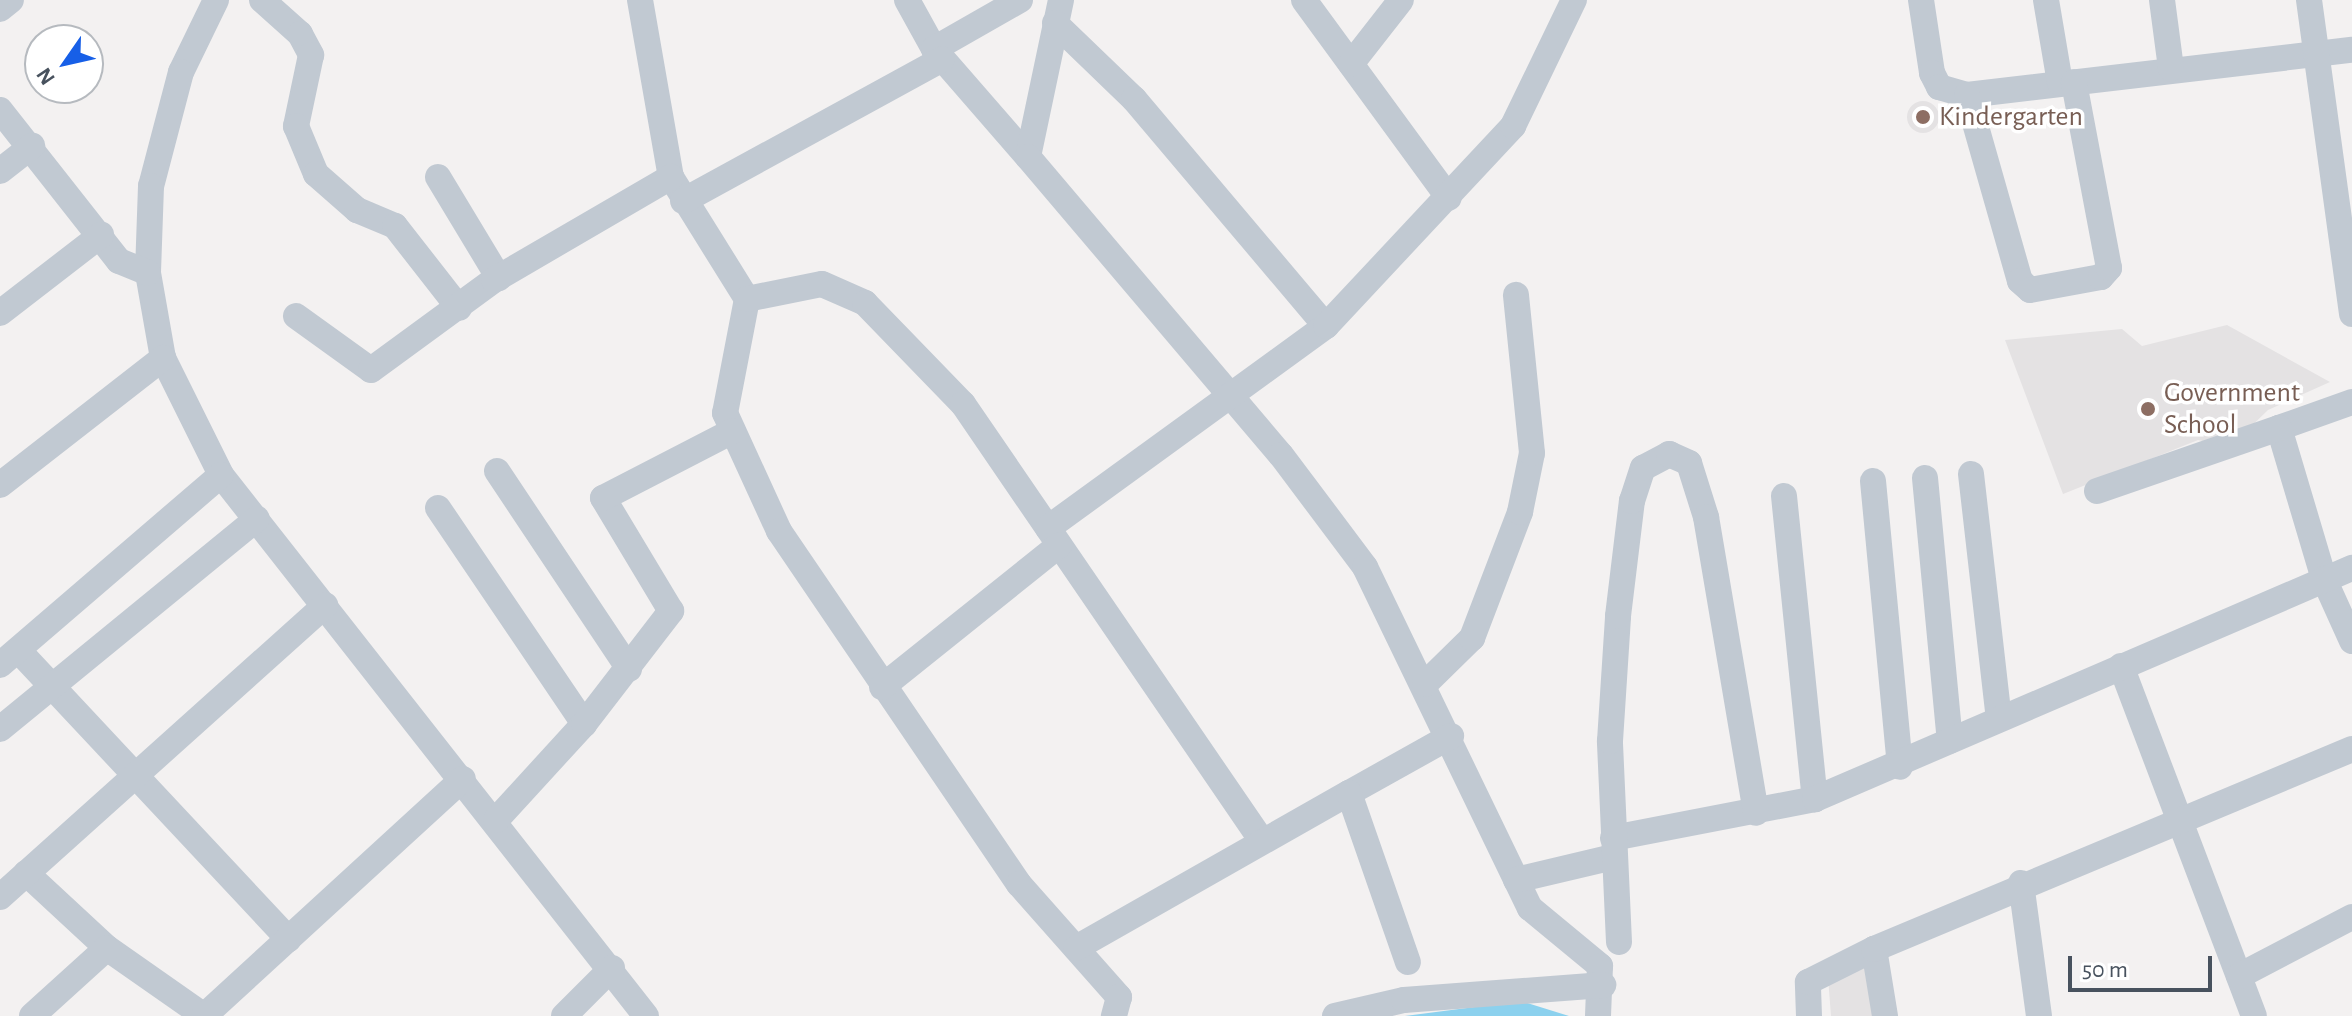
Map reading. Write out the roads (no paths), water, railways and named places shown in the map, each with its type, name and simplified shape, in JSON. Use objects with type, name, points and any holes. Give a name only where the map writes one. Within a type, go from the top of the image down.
[{"type":"street","points":[[0,9],[11,0]]},
{"type":"street","points":[[216,0],[181,72],[151,186],[148,273],[163,358],[221,475],[496,820],[646,1016]]},
{"type":"street","points":[[262,0],[300,34],[311,55],[296,126],[316,174],[357,210],[395,226],[459,308]]},
{"type":"street","points":[[640,0],[671,177],[683,201],[747,299],[725,413],[779,531],[882,687],[1019,884],[1119,997],[1114,1016]]},
{"type":"street","points":[[907,0],[938,54],[1228,391],[1365,567],[1451,736],[1516,880],[1538,918],[1600,966],[1603,985],[1598,1016]]},
{"type":"street","points":[[683,201],[938,54],[1020,0]]},
{"type":"street","points":[[1304,0],[1449,198]]},
{"type":"street","points":[[1351,64],[1401,0]]},
{"type":"street","points":[[882,687],[1053,537],[1228,391],[1326,326],[1449,198],[1513,126],[1574,0]]},
{"type":"street","points":[[1921,0],[1932,73],[1939,87],[1967,95],[2171,68],[2352,50]]},
{"type":"street","points":[[1967,95],[2020,281],[2030,290],[2101,277],[2109,268],[2046,0]]},
{"type":"street","points":[[2162,0],[2171,68]]},
{"type":"street","points":[[2309,0],[2352,314]]},
{"type":"street","points":[[1028,157],[1058,12]]},
{"type":"street","points":[[1058,12],[1326,326]]},
{"type":"street","points":[[0,110],[32,146],[119,261],[148,273]]},
{"type":"street","points":[[0,171],[32,146]]},
{"type":"street","points":[[438,177],[499,278]]},
{"type":"street","points":[[296,316],[368,371],[499,278],[671,177]]},
{"type":"street","points":[[0,313],[101,235]]},
{"type":"street","points":[[747,299],[822,284],[865,303],[963,404],[1262,841]]},
{"type":"street","points":[[1425,684],[1472,638],[1520,512],[1532,453],[1516,295]]},
{"type":"street","points":[[0,485],[163,358]]},
{"type":"street","points":[[2097,491],[2352,402]]},
{"type":"street","points":[[2279,428],[2324,579],[2352,641]]},
{"type":"street","points":[[496,820],[584,724],[629,669],[671,608],[603,498],[733,431]]},
{"type":"street","points":[[1619,942],[1610,741],[1632,501],[1643,468],[1669,454],[1689,463],[1706,517],[1756,813]]},
{"type":"street","points":[[497,471],[629,669]]},
{"type":"street","points":[[1971,474],[1999,718]]},
{"type":"street","points":[[221,475],[9,657],[50,685],[288,939]]},
{"type":"street","points":[[1925,478],[1950,741]]},
{"type":"street","points":[[1873,481],[1900,767]]},
{"type":"street","points":[[1784,496],[1815,799]]},
{"type":"street","points":[[438,508],[584,724]]},
{"type":"street","points":[[0,729],[50,685],[257,519]]},
{"type":"street","points":[[1516,880],[1613,848],[1815,799],[1900,767],[1999,718],[2352,568]]},
{"type":"street","points":[[0,897],[325,605]]},
{"type":"street","points":[[2121,666],[2174,821],[2254,1016]]},
{"type":"street","points":[[1076,948],[1451,736]]},
{"type":"street","points":[[1809,1016],[1808,982],[1874,949],[2021,883],[2352,749]]},
{"type":"street","points":[[26,873],[107,948],[204,1016],[463,779]]},
{"type":"street","points":[[1349,793],[1408,962]]},
{"type":"street","points":[[2021,883],[2039,1016]]},
{"type":"street","points":[[2239,976],[2352,917]]},
{"type":"street","points":[[32,1016],[107,948]]},
{"type":"street","points":[[1874,949],[1885,1016]]},
{"type":"street","points":[[564,1016],[612,968]]},
{"type":"street","points":[[1335,1016],[1404,1000],[1603,985]]},
{"type":"water","points":[[1521,1001],[1569,1016],[1405,1016]]},
{"type":"place","name":"Kindergarten","points":[[1923,117]]},
{"type":"place","name":"Government School","points":[[2148,409]]}]
